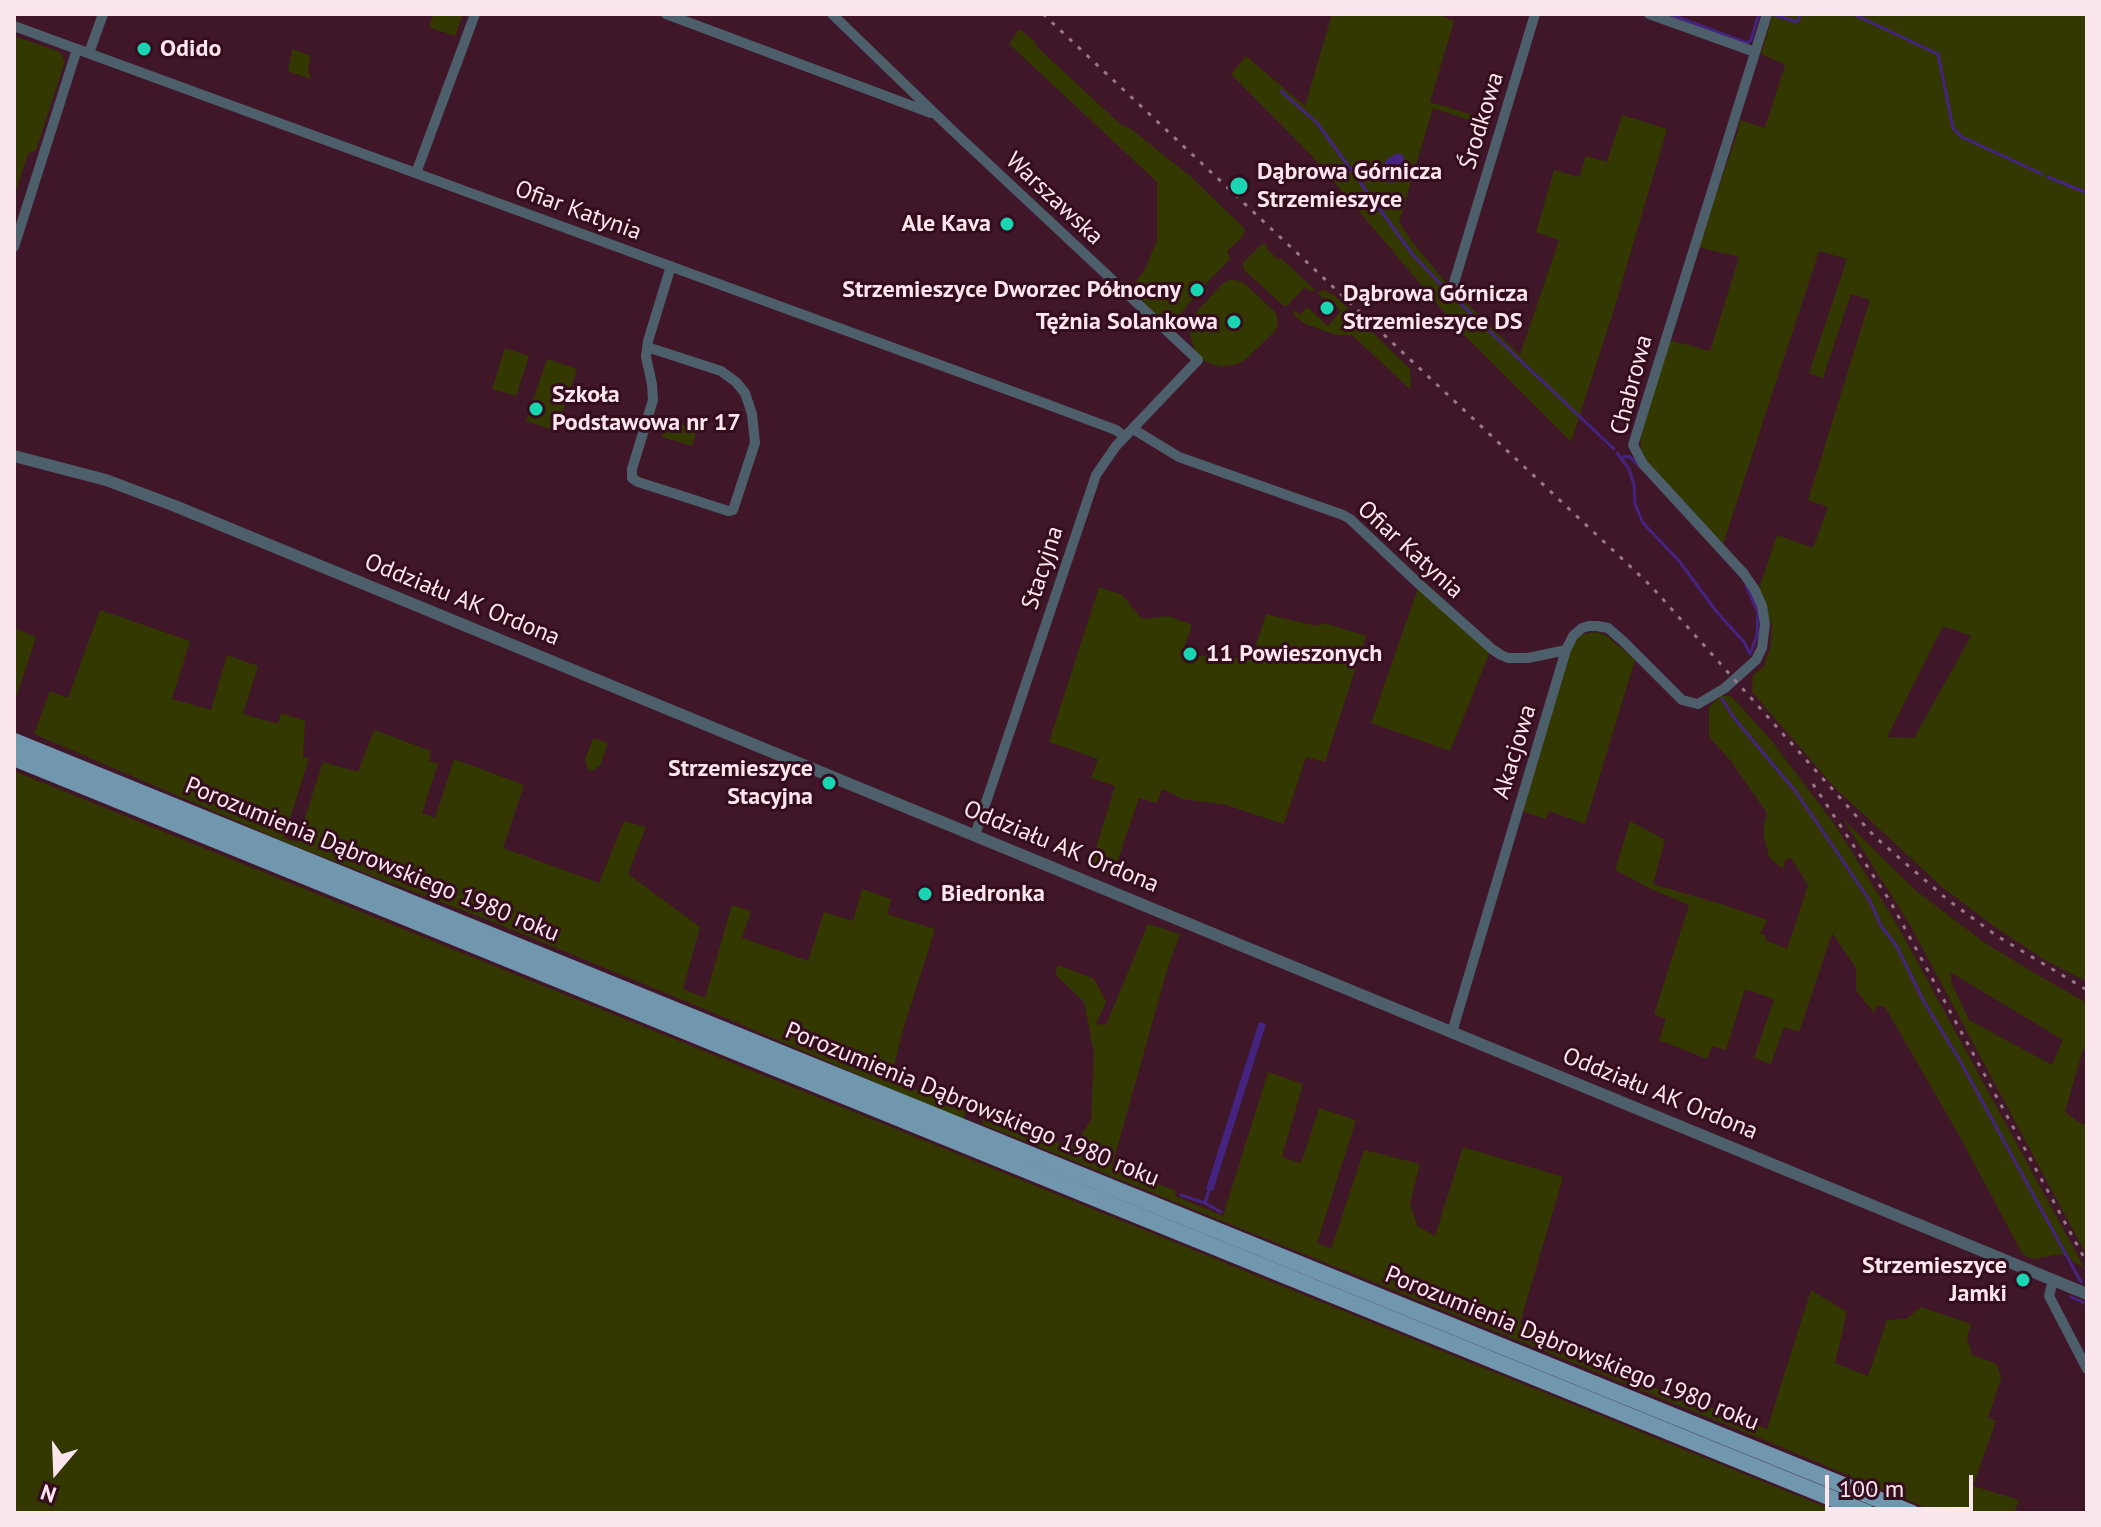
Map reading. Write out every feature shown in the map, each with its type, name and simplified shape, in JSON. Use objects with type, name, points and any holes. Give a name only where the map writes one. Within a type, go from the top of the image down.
[{"type":"main road","name":"Porozumienia Dąbrowskiego 1980 roku","points":[[14,741],[1912,1513]]},
{"type":"main road","name":"Porozumienia Dąbrowskiego 1980 roku","points":[[14,758],[1868,1513]]},
{"type":"street","points":[[14,247],[83,51],[103,14]]},
{"type":"street","points":[[416,173],[475,14]]},
{"type":"street","name":"Warszawska","points":[[666,14],[936,115],[1186,349]]},
{"type":"street","points":[[832,14],[936,115]]},
{"type":"street","name":"Środkowa","points":[[1453,286],[1535,14]]},
{"type":"street","points":[[1649,14],[1755,52]]},
{"type":"street","name":"Chabrowa","points":[[1566,650],[1573,636],[1582,628],[1608,628],[1682,700],[1698,704],[1725,688],[1756,660],[1762,648],[1765,634],[1762,606],[1744,574],[1643,464],[1633,445],[1767,14]]},
{"type":"street","name":"Ofiar Katynia","points":[[14,26],[1116,430],[1141,436],[1179,457],[1343,515],[1492,649],[1508,658],[1517,659],[1566,650]]},
{"type":"street","points":[[885,95],[895,83],[895,75]]},
{"type":"street","points":[[647,347],[721,371],[745,393],[752,414],[755,443],[733,510],[728,511],[632,478],[653,400],[647,347],[671,266]]},
{"type":"street","name":"Stacyjna","points":[[975,835],[1089,494],[1103,465],[1129,433],[1198,360],[1186,349]]},
{"type":"street","name":"Oddziału AK Ordona","points":[[14,456],[106,480],[154,498],[2087,1294]]},
{"type":"street","name":"Akacjowa","points":[[1452,1032],[1566,650]]},
{"type":"street","points":[[2053,1280],[2049,1296],[2087,1369]]},
{"type":"green space","points":[[433,14],[463,14],[455,36],[429,27]]},
{"type":"green space","points":[[1332,14],[1437,14],[1454,21],[1430,102],[1473,115],[1472,121],[1433,108],[1399,222],[1449,286],[1520,355],[1559,240],[1536,232],[1554,170],[1579,177],[1586,156],[1607,162],[1622,115],[1667,129],[1571,442],[1462,333],[1312,156],[1231,74],[1246,56],[1305,106]]},
{"type":"green space","points":[[1773,14],[2087,14],[2087,982],[2045,960],[1942,887],[1835,788],[1752,692],[1753,675],[1764,666],[1771,645],[1772,625],[1759,588],[1777,535],[1813,548],[1828,507],[1808,500],[1870,300],[1851,294],[1823,378],[1809,373],[1847,259],[1819,251],[1723,544],[1647,461],[1641,450],[1640,435],[1669,340],[1710,351],[1739,257],[1698,247],[1740,120],[1765,128],[1785,65],[1761,54]],"holes":[[[1943,626],[1971,636],[1914,738],[1887,737]]]},
{"type":"green space","points":[[1018,30],[1037,44],[1120,124],[1190,176],[1244,228],[1243,236],[1227,251],[1230,259],[1178,317],[1160,319],[1131,288],[1144,271],[1157,240],[1157,182],[1009,44]]},
{"type":"green space","points":[[14,36],[60,52],[65,61],[36,150],[28,154],[14,197]]},
{"type":"green space","points":[[292,49],[311,56],[308,70],[311,79],[288,71]]},
{"type":"green space","points":[[1262,244],[1268,246],[1267,249],[1318,293],[1323,290],[1334,295],[1410,369],[1411,390],[1352,335],[1336,335],[1305,324],[1293,314],[1294,310],[1300,315],[1307,307],[1328,326],[1341,311],[1329,299],[1326,301],[1314,290],[1311,292],[1305,287],[1284,306],[1244,270],[1243,263]]},
{"type":"green space","points":[[1231,279],[1243,282],[1276,313],[1278,323],[1275,331],[1246,359],[1221,367],[1206,362],[1195,351],[1190,326],[1198,310],[1222,284]]},
{"type":"green space","points":[[505,348],[529,356],[516,396],[492,389]]},
{"type":"green space","points":[[547,359],[577,369],[556,431],[526,421]]},
{"type":"green space","points":[[689,415],[700,419],[692,446],[662,437],[667,420],[685,425]]},
{"type":"green space","points":[[1421,579],[1493,644],[1450,751],[1371,723]]},
{"type":"green space","points":[[1099,587],[1122,595],[1142,619],[1168,616],[1192,625],[1182,653],[1191,657],[1215,655],[1251,660],[1266,614],[1316,626],[1325,623],[1366,636],[1325,762],[1306,757],[1284,824],[1226,805],[1183,799],[1162,789],[1157,803],[1139,798],[1112,877],[1090,867],[1115,786],[1091,778],[1098,759],[1049,742]]},
{"type":"green space","points":[[100,610],[190,641],[172,699],[211,710],[227,655],[258,666],[243,714],[278,724],[281,713],[305,721],[303,757],[309,758],[284,838],[297,842],[323,762],[358,772],[374,730],[431,751],[429,761],[438,764],[422,813],[435,818],[454,759],[524,785],[503,848],[599,883],[624,821],[646,827],[628,874],[700,927],[683,989],[705,998],[732,905],[751,911],[742,938],[808,961],[824,912],[853,921],[862,889],[891,899],[887,914],[935,929],[891,1079],[967,1111],[963,1120],[498,924],[297,847],[34,734],[50,691],[68,698]]},
{"type":"green space","points":[[14,628],[36,637],[14,704]]},
{"type":"green space","points":[[1597,632],[1607,636],[1635,660],[1585,824],[1549,811],[1546,819],[1521,811],[1569,654],[1577,639],[1584,634]]},
{"type":"green space","points":[[1721,696],[1731,696],[1771,740],[1835,825],[1896,923],[2085,1269],[2061,1254],[2033,1259],[2023,1255],[1885,1007],[1877,1005],[1874,1013],[1856,990],[1856,968],[1832,933],[1799,1032],[1784,1027],[1771,1064],[1754,1058],[1774,999],[1745,989],[1726,1050],[1712,1046],[1707,1059],[1659,1040],[1666,1019],[1654,1014],[1689,905],[1615,870],[1630,821],[1665,840],[1653,884],[1767,920],[1760,934],[1766,936],[1765,940],[1787,949],[1808,885],[1791,858],[1785,860],[1783,869],[1769,857],[1764,836],[1767,813],[1730,760],[1709,737],[1709,707]]},
{"type":"green space","points":[[593,738],[608,743],[600,766],[589,772],[585,760]]},
{"type":"green space","points":[[14,771],[972,1160],[1840,1513],[14,1513]]},
{"type":"green space","points":[[1843,819],[1915,890],[1985,943],[2087,1003],[2087,1050],[2083,1049],[2065,1112],[2081,1124],[2087,1124],[2087,1256],[1909,923]],"holes":[[[1950,972],[2063,1040],[2052,1065],[1969,1020],[1952,984]]]},
{"type":"green space","points":[[1148,924],[1180,934],[1112,1166],[1176,1191],[1175,1196],[1223,1216],[1268,1072],[1303,1084],[1282,1157],[1301,1163],[1319,1108],[1356,1120],[1317,1243],[1331,1249],[1364,1150],[1420,1164],[1410,1203],[1417,1226],[1435,1236],[1463,1147],[1563,1177],[1520,1323],[1604,1353],[1603,1361],[1643,1374],[1642,1383],[1767,1429],[1811,1290],[1847,1312],[1835,1363],[1868,1376],[1887,1320],[1906,1319],[1921,1307],[1971,1324],[1967,1337],[1972,1355],[1997,1364],[2001,1378],[1988,1418],[1996,1421],[1973,1486],[2019,1500],[2014,1513],[1938,1513],[982,1124],[984,1117],[1008,1118],[1030,1126],[1062,1145],[1074,1142],[1082,1134],[1091,1120],[1094,1053],[1084,1002],[1055,974],[1058,965],[1094,979],[1106,1002],[1096,1024],[1106,1025]]},
{"type":"shaded area","points":[[1397,153],[1403,155],[1405,164],[1396,182],[1390,183],[1382,176],[1382,169],[1386,160]]},
{"type":"shaded area","points":[[1259,1022],[1266,1024],[1213,1191],[1206,1189]]},
{"type":"waterway","points":[[1669,14],[1747,43],[1751,40],[1759,14]]},
{"type":"waterway","points":[[1775,15],[1797,22],[1801,14]]},
{"type":"waterway","points":[[1853,14],[1938,54],[1953,128],[1962,137],[2042,174]]},
{"type":"waterway","points":[[1281,91],[1317,123],[1413,255],[1614,449]]},
{"type":"waterway","points":[[2048,177],[2087,193]]},
{"type":"waterway","points":[[1617,453],[1629,469],[1635,504],[1643,523],[1680,562],[1716,611],[1744,642],[1750,654]]},
{"type":"waterway","points":[[1623,458],[1630,457],[1640,467]]},
{"type":"waterway","points":[[1746,586],[1758,612],[1757,635],[1750,654]]},
{"type":"waterway","points":[[1722,699],[1734,718],[1796,792],[1870,901],[2081,1282]]},
{"type":"waterway","points":[[1209,1190],[1205,1203],[1221,1212]]},
{"type":"waterway","points":[[1181,1195],[1205,1203]]},
{"type":"waterway","points":[[2071,1297],[2087,1304]]},
{"type":"railway","points":[[1043,14],[1651,586],[1875,837],[1948,900],[1997,936],[2087,990]]},
{"type":"railway","points":[[1813,784],[1890,901],[2087,1263]]},
{"type":"place","name":"Odido","points":[[144,49]]},
{"type":"place","name":"Dąbrowa Górnicza Strzemieszyce","points":[[1239,186]]},
{"type":"place","name":"Ale Kava","points":[[1007,224]]},
{"type":"place","name":"Strzemieszyce Dworzec Północny","points":[[1197,290]]},
{"type":"place","name":"Dąbrowa Górnicza Strzemieszyce DS","points":[[1327,308]]},
{"type":"place","name":"Tężnia Solankowa","points":[[1234,322]]},
{"type":"place","name":"Szkoła Podstawowa nr 17","points":[[536,409]]},
{"type":"place","name":"11 Powieszonych","points":[[1190,654]]},
{"type":"place","name":"Strzemieszyce Stacyjna","points":[[829,783]]},
{"type":"place","name":"Biedronka","points":[[925,894]]},
{"type":"place","name":"Strzemieszyce Jamki","points":[[2023,1280]]}]
